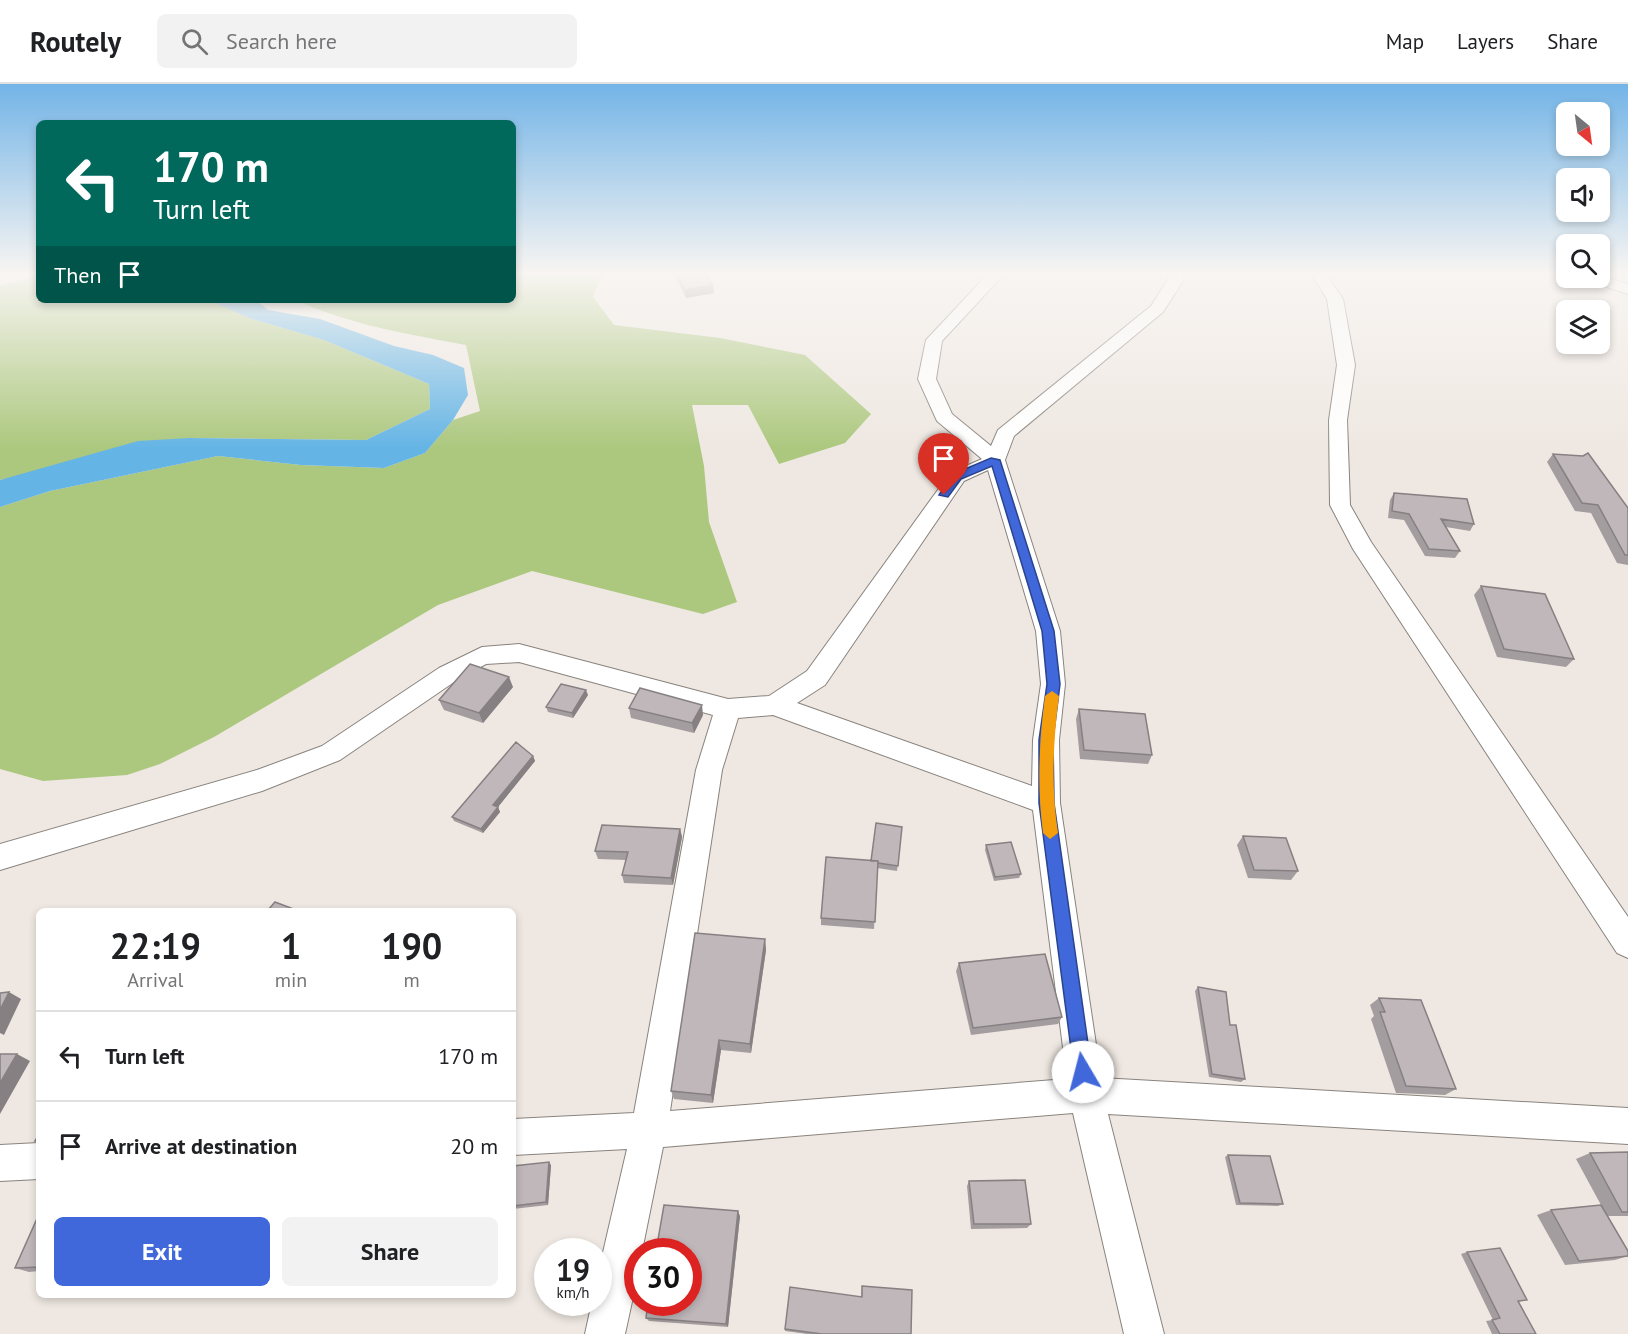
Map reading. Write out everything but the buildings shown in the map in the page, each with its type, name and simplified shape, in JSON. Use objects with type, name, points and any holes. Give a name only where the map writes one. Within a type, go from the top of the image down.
[{"type":"street","points":[[942,331],[934,340],[927,379],[944,417],[995,460],[1048,631],[1053,684],[1046,740],[1046,803],[1086,1095],[1144,1334]]},
{"type":"street","points":[[774,705],[816,678],[957,477],[995,460],[1005,434],[1130,331]]},
{"type":"street","points":[[1340,331],[1346,365],[1338,420],[1340,506],[1360,544],[1628,943]]},
{"type":"street","points":[[0,857],[262,780],[331,753],[448,674],[482,656],[519,653],[728,709],[774,705],[1046,803]]},
{"type":"street","points":[[605,1334],[649,1130],[709,770],[728,709]]},
{"type":"street","points":[[516,1137],[649,1130],[1086,1095],[1628,1126]]},
{"type":"street","points":[[0,1163],[36,1161]]},
{"type":"green space","points":[[0,331],[294,331],[324,340],[429,384],[430,409],[366,440],[189,438],[0,480]]},
{"type":"green space","points":[[394,331],[666,331],[720,338],[805,355],[871,414],[845,443],[779,464],[748,405],[692,405],[704,466],[709,522],[737,602],[703,614],[532,571],[438,605],[214,737],[160,764],[127,775],[43,781],[0,769],[0,507],[50,491],[218,456],[301,465],[384,468],[425,453],[453,420],[480,411],[466,345]]},
{"type":"water","points":[[294,331],[354,331],[394,346],[433,355],[464,368],[468,395],[453,420],[425,453],[384,468],[301,465],[218,456],[50,491],[0,507],[0,480],[138,441],[189,438],[366,440],[430,409],[429,384],[324,340]]},
{"type":"slow traffic","points":[[1050,833],[1046,803],[1046,740],[1052,696]]},
{"type":"route","points":[[944,495],[957,477],[995,460],[1048,631],[1053,684],[1046,740],[1046,803],[1083,1072]]}]
